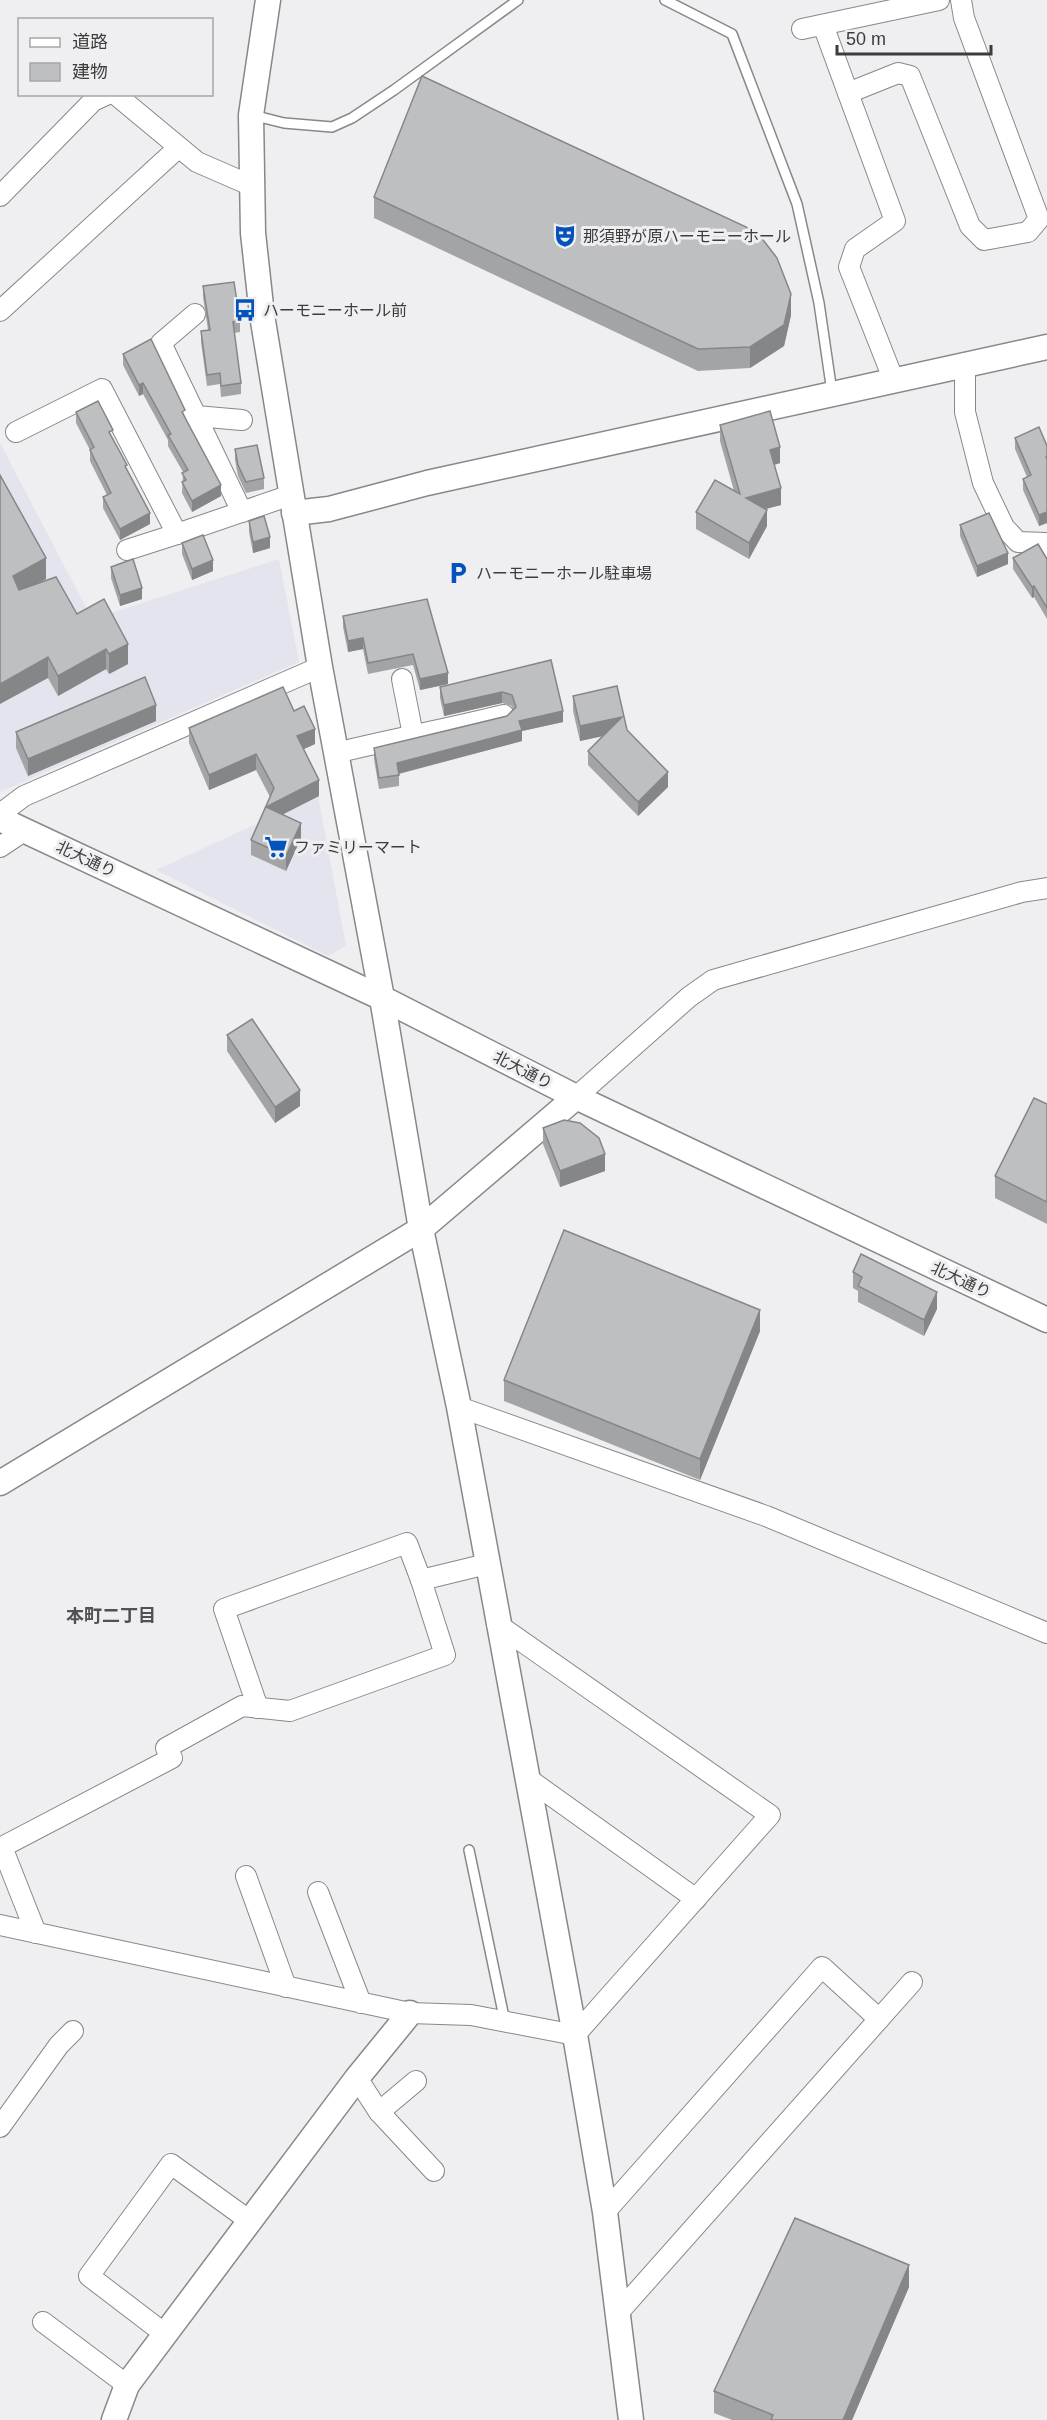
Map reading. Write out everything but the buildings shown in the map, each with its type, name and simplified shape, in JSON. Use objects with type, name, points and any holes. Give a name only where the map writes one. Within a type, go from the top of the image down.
[{"type":"street","points":[[268,0],[251,115],[250,185],[260,303],[320,667],[382,998],[421,1229],[459,1407],[497,1624],[576,2035],[605,2212],[631,2420]]},
{"type":"street","points":[[802,29],[823,25],[849,8],[939,0]]},
{"type":"street","points":[[848,93],[898,73],[910,76],[970,226],[984,240],[1028,232],[1039,219],[964,18],[961,0]]},
{"type":"street","points":[[823,25],[895,221],[855,249],[849,267],[894,381]]},
{"type":"street","points":[[0,196],[93,101],[104,96]]},
{"type":"street","points":[[117,96],[178,148],[224,175],[250,185]]},
{"type":"street","points":[[0,311],[178,148]]},
{"type":"street","points":[[195,314],[161,343],[242,512]]},
{"type":"street","points":[[127,550],[242,512],[292,504],[330,509],[427,483],[894,381],[965,363],[1047,347]]},
{"type":"street","points":[[965,363],[964,412],[983,483],[1004,527],[1018,542],[1045,543],[1047,547]]},
{"type":"street","points":[[16,432],[102,389],[177,534]]},
{"type":"street","points":[[196,416],[242,420]]},
{"type":"street","points":[[0,813],[24,796],[320,667]]},
{"type":"street","points":[[402,679],[413,735]]},
{"type":"street","points":[[336,753],[504,715]]},
{"type":"street","name":"北大通り","points":[[0,819],[382,998],[576,1097],[1047,1320]]},
{"type":"street","points":[[0,847],[24,831]]},
{"type":"street","points":[[0,1483],[421,1229],[576,1097],[688,997],[712,980],[1022,892],[1047,888]]},
{"type":"street","points":[[459,1407],[766,1516],[1047,1633]]},
{"type":"street","points":[[36,1933],[2,1847],[172,1758],[166,1748],[242,1706],[258,1708],[290,1711],[445,1655],[407,1543],[224,1609],[258,1708]]},
{"type":"street","points":[[421,1580],[487,1564]]},
{"type":"street","points":[[497,1624],[770,1815],[576,2035]]},
{"type":"street","points":[[527,1778],[696,1899]]},
{"type":"street","points":[[246,1876],[286,1987]]},
{"type":"street","points":[[318,1892],[361,2003]]},
{"type":"street","points":[[0,1925],[410,2013],[471,2015],[576,2035]]},
{"type":"street","points":[[605,2212],[822,1967],[879,2019]]},
{"type":"street","points":[[618,2313],[912,1982]]},
{"type":"street","points":[[114,2420],[127,2385],[357,2078],[410,2013]]},
{"type":"street","points":[[0,2127],[59,2045],[73,2031]]},
{"type":"street","points":[[357,2078],[379,2112],[434,2171]]},
{"type":"street","points":[[379,2112],[416,2081]]},
{"type":"street","points":[[165,2334],[89,2276],[171,2164],[250,2221]]},
{"type":"street","points":[[42,2322],[127,2385]]},
{"type":"lane","points":[[251,115],[284,123],[332,127],[352,118],[394,90],[518,0]]},
{"type":"lane","points":[[664,0],[732,34],[797,204],[819,303],[832,394]]},
{"type":"lane","points":[[469,1850],[505,2022]]},
{"type":"shaded area","points":[[0,443],[92,619],[279,559],[299,662],[0,792]]},
{"type":"shaded area","points":[[318,796],[346,946],[328,956],[156,870]]},
{"type":"place","name":"那須野が原ハーモニーホール","points":[[565,236]]},
{"type":"place","name":"ハーモニーホール前","points":[[245,310]]},
{"type":"place","name":"ハーモニーホール駐車場","points":[[458,573]]},
{"type":"place","name":"ファミリーマート","points":[[276,847]]},
{"type":"district","name":"本町二丁目","points":[[111,1616]]}]
